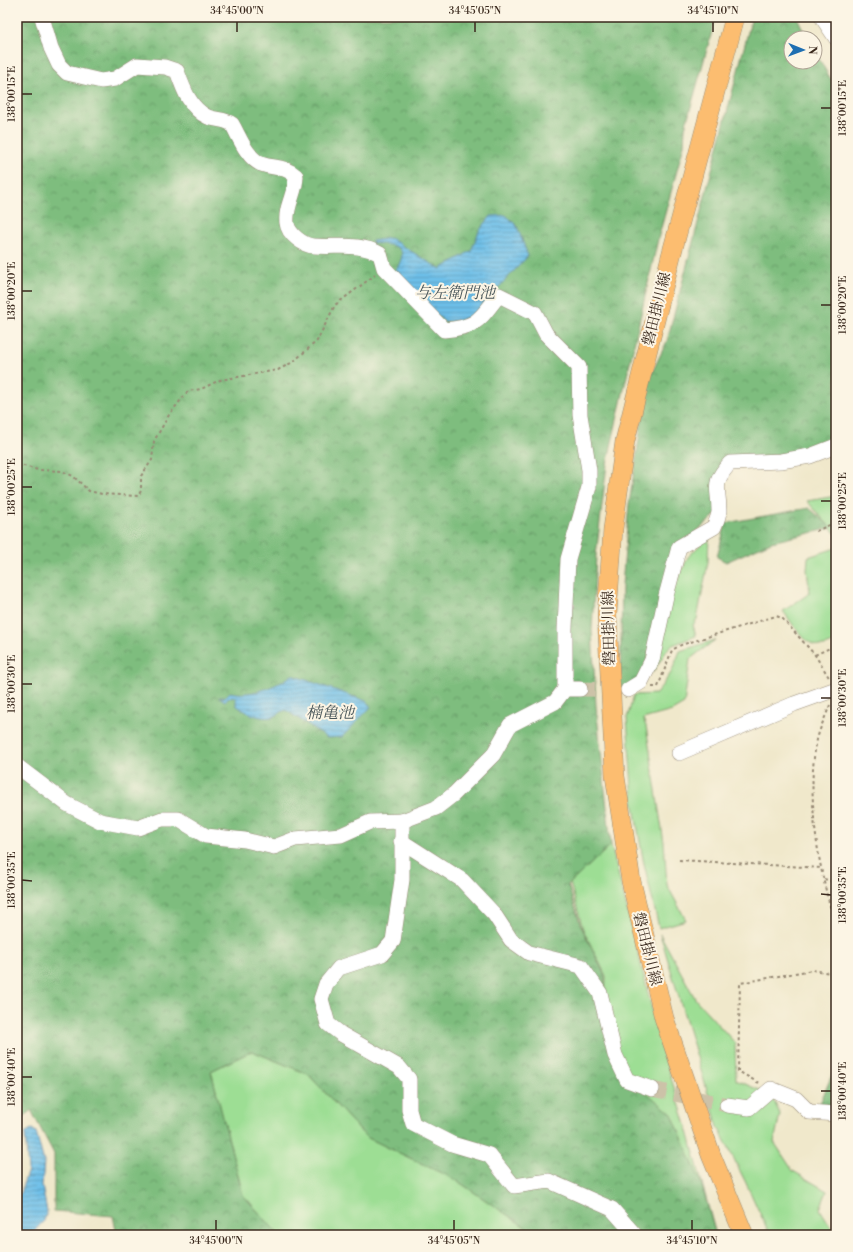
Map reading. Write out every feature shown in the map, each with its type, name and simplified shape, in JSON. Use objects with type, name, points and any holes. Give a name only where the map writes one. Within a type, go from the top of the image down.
[{"type":"main road","name":"磐田掛川線","points":[[735,17],[670,256],[625,441],[613,529],[607,615],[615,776],[631,881],[664,1018],[711,1155],[744,1235]]},
{"type":"main road","points":[[711,1155],[735,1235]]},
{"type":"main road","points":[[711,1155],[752,1235]]},
{"type":"street","points":[[17,766],[67,804],[100,821],[138,828],[162,819],[178,819],[206,836],[245,840],[274,847],[295,839],[341,835],[370,822],[402,822],[436,808],[454,794],[493,755],[510,724],[555,702],[572,689],[568,559],[589,487],[589,470],[580,415],[579,367],[546,334],[535,313],[499,295],[479,320],[464,328],[444,330],[384,268],[380,254],[372,249],[343,245],[312,247],[299,241],[287,226],[286,211],[296,186],[296,176],[288,169],[261,164],[252,156],[232,124],[227,121],[208,117],[198,109],[186,94],[177,71],[165,67],[137,65],[115,79],[101,81],[67,72],[60,65],[51,48],[42,17]]},
{"type":"street","points":[[822,17],[836,38]]},
{"type":"street","points":[[630,689],[641,682],[652,660],[666,596],[679,547],[714,527],[719,512],[716,489],[720,474],[730,463],[781,461],[810,456],[836,446]]},
{"type":"street","points":[[679,753],[794,704],[836,689]]},
{"type":"street","points":[[402,822],[402,880],[393,940],[382,954],[339,968],[326,984],[320,999],[328,1024],[341,1034],[399,1067],[409,1079],[409,1110],[413,1124],[452,1144],[489,1155],[514,1186],[549,1181],[585,1196],[612,1210],[635,1235]]},
{"type":"street","points":[[401,841],[462,880],[494,914],[511,940],[528,953],[581,966],[600,993],[615,1055],[627,1080],[652,1090]]},
{"type":"street","points":[[727,1105],[749,1108],[771,1089],[796,1099],[809,1112],[836,1114]]},
{"type":"path","points":[[17,464],[38,470],[62,471],[73,476],[90,491],[102,494],[138,496],[141,491],[141,476],[152,460],[154,441],[169,415],[188,391],[201,389],[220,380],[278,370],[293,362],[317,341],[335,305],[384,268]]},
{"type":"path","points":[[816,531],[836,522]]},
{"type":"path","points":[[630,689],[658,687],[672,650],[681,645],[776,616],[782,618],[815,655],[836,689],[816,744],[813,802],[815,828],[824,879],[836,925]]},
{"type":"path","points":[[815,655],[836,645]]},
{"type":"path","points":[[679,860],[822,868]]},
{"type":"path","points":[[824,879],[836,882]]},
{"type":"path","points":[[771,1089],[738,1071],[740,983],[812,970],[836,974]]},
{"type":"green space","points":[[17,17],[716,17],[685,128],[684,145],[658,239],[607,464],[596,555],[592,630],[596,706],[611,845],[568,885],[581,926],[605,976],[604,1008],[615,1055],[635,1083],[672,1114],[701,1183],[716,1235],[537,1235],[456,1180],[366,1137],[308,1074],[252,1051],[211,1071],[243,1195],[279,1235],[117,1235],[113,1216],[54,1211],[54,1154],[31,1110],[17,1124]]},
{"type":"green space","points":[[752,17],[797,17],[803,30],[783,30],[783,70],[823,70],[823,66],[836,88],[836,445],[730,463],[718,482],[719,512],[679,547],[641,682],[620,691],[622,585],[629,504],[648,381],[667,341]]},
{"type":"green space","points":[[836,496],[836,534],[807,501]]},
{"type":"green space","points":[[809,508],[832,528],[771,542],[726,562],[717,557],[726,523]]},
{"type":"green space","points":[[709,536],[708,562],[697,619],[693,625],[696,636],[670,646],[652,673],[668,602],[688,557]]},
{"type":"green space","points":[[836,548],[836,641],[827,645],[819,646],[812,644],[805,639],[783,611],[810,593],[807,570],[808,557]]},
{"type":"green space","points":[[715,640],[690,659],[684,704],[672,711],[643,719],[646,726],[664,843],[667,885],[686,920],[659,928],[643,859],[633,801],[627,718],[634,695],[656,694],[671,673],[680,651]]},
{"type":"green space","points":[[611,845],[663,1053],[688,1131],[716,1235],[635,1083],[615,1055],[605,1011],[606,976],[583,929],[570,883]]},
{"type":"green space","points":[[660,934],[696,1000],[735,1043],[736,1080],[771,1095],[780,1114],[774,1142],[793,1171],[827,1191],[820,1209],[836,1235],[770,1235],[718,1127]]},
{"type":"green space","points":[[252,1051],[308,1074],[366,1137],[456,1180],[537,1235],[279,1235],[243,1195],[211,1071]]},
{"type":"green space","points":[[836,1065],[836,1114],[816,1113]]},
{"type":"water","name":"与左衛門池","points":[[506,215],[517,226],[528,256],[499,287],[495,288],[474,313],[461,320],[443,321],[396,270],[402,255],[398,248],[386,244],[372,243],[372,241],[390,238],[440,269],[471,251],[479,231],[491,216]]},
{"type":"water","name":"楠亀池","points":[[292,675],[366,701],[371,707],[342,737],[327,738],[286,710],[275,716],[265,718],[245,711],[236,705],[236,698],[232,696],[225,701],[219,697],[225,697],[230,692],[246,693],[262,690],[271,687]]},
{"type":"water","points":[[32,1129],[36,1132],[44,1162],[42,1186],[47,1211],[44,1221],[30,1235],[17,1235],[17,1202],[28,1170],[25,1134]]},
{"type":"tunnel","points":[[580,689],[628,690]]},
{"type":"tunnel","points":[[652,1089],[727,1105]]}]
